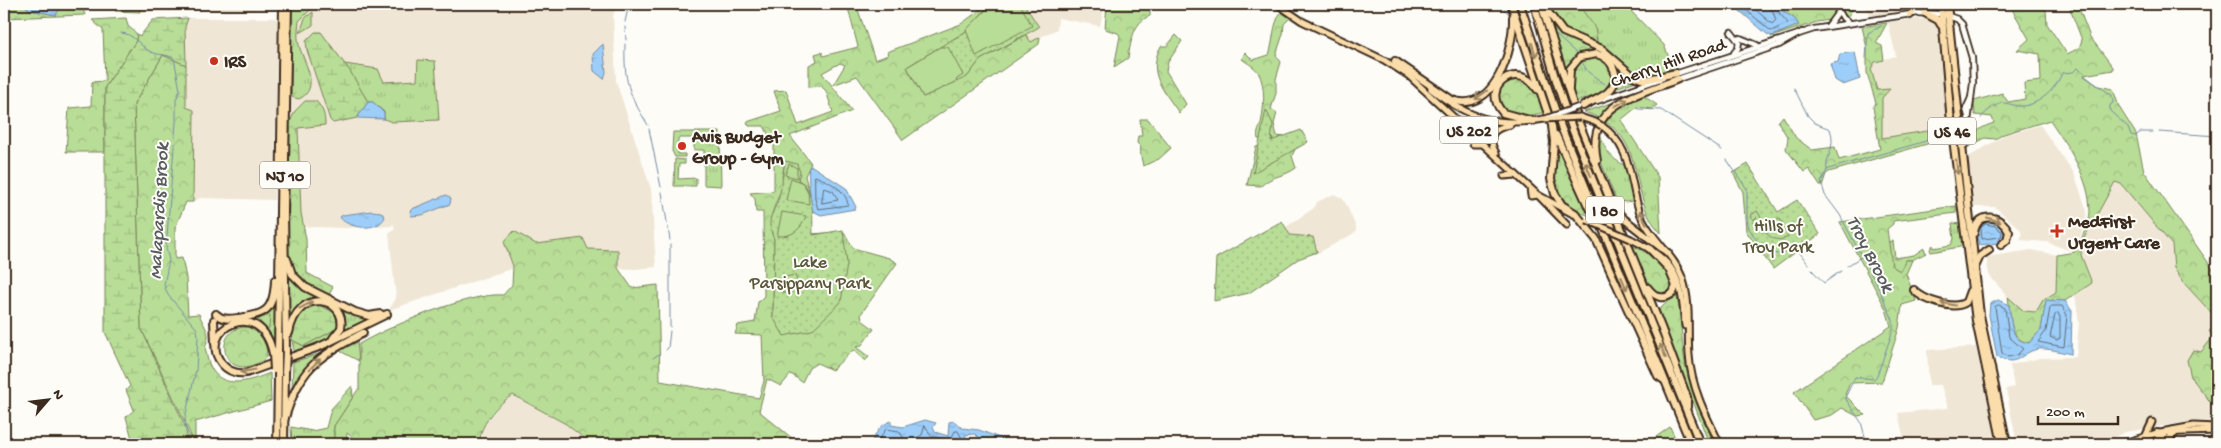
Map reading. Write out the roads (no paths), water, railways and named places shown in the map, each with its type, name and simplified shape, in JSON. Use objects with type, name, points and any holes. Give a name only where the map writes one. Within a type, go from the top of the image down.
[{"type":"highway","name":"NJ 10","points":[[277,444],[278,384],[276,353],[283,4]]},
{"type":"highway","name":"NJ 10","points":[[284,444],[286,348],[284,252],[288,4]]},
{"type":"highway","points":[[1395,61],[1452,100],[1462,102],[1474,100],[1490,89],[1506,58],[1513,26],[1511,4]]},
{"type":"highway","points":[[1511,4],[1552,126],[1618,268]]},
{"type":"highway","name":"I 80","points":[[1520,4],[1560,127],[1691,444]]},
{"type":"highway","name":"I 80","points":[[1534,4],[1573,131],[1700,444]]},
{"type":"highway","points":[[1542,4],[1562,32],[1602,49],[1633,76],[1644,80],[1677,76]]},
{"type":"highway","points":[[1542,4],[1572,104],[1610,202],[1650,290],[1656,296],[1668,297],[1675,290],[1675,279],[1662,259],[1649,248]]},
{"type":"highway","points":[[1910,14],[1919,4],[1924,13],[1938,20],[1944,34]]},
{"type":"highway","name":"US 46","points":[[1941,4],[1945,15],[1966,178],[1983,332],[2007,444]]},
{"type":"highway","name":"US 46","points":[[1947,4],[1944,34],[1951,121],[1971,285],[1978,338],[2002,444]]},
{"type":"highway","points":[[1572,104],[1568,85],[1573,64],[1584,55],[1600,54],[1612,64],[1615,81],[1606,94],[1581,106]]},
{"type":"highway","points":[[1599,175],[1595,142],[1596,131],[1603,116],[1624,100],[1677,76]]},
{"type":"highway","points":[[1533,121],[1511,117],[1502,112],[1496,100],[1498,87],[1509,77],[1523,77],[1535,86],[1544,104]]},
{"type":"highway","points":[[1552,126],[1553,188],[1562,205],[1575,215],[1599,243],[1645,349],[1658,376],[1664,380]]},
{"type":"highway","points":[[1610,202],[1624,220],[1668,252]]},
{"type":"highway","points":[[1973,239],[1978,221],[1991,217],[2002,222],[2009,232],[2007,240],[2001,245]]},
{"type":"highway","points":[[1629,242],[1687,397],[1687,413]]},
{"type":"highway","points":[[1976,266],[1980,256],[1990,250]]},
{"type":"highway","points":[[279,272],[275,279],[272,302],[264,312],[253,316],[231,319],[215,317],[216,350],[223,366],[232,371],[241,373],[311,351],[388,314],[364,315],[305,287],[292,274],[284,252]]},
{"type":"highway","points":[[1914,290],[1925,298],[1958,306],[1967,300],[1971,285]]},
{"type":"highway","points":[[286,348],[290,325],[296,312],[309,302],[322,302],[332,306],[339,313],[341,328],[336,336],[311,351]]},
{"type":"highway","points":[[216,350],[218,338],[225,328],[234,323],[246,322],[263,331],[276,353]]},
{"type":"highway","points":[[284,421],[294,390],[303,376],[329,351],[363,333]]},
{"type":"highway","points":[[2160,433],[2162,444]]},
{"type":"highway","points":[[2160,433],[2168,444]]},
{"type":"highway","points":[[2168,444],[2170,438],[2175,433]]},
{"type":"main road","name":"US 202","points":[[1277,4],[1302,21],[1359,48],[1409,76],[1471,132],[1474,140],[1473,144],[1485,145],[1530,187],[1531,196],[1538,195],[1629,242],[1649,248],[1665,260],[1676,276],[1682,295],[1688,341]]},
{"type":"main road","points":[[1828,26],[1839,11],[1843,18],[1851,23]]},
{"type":"main road","name":"Cherry Hill Road","points":[[1677,76],[1732,54],[1802,32],[1828,26],[1910,14],[1945,15]]},
{"type":"main road","points":[[1945,15],[1960,21],[1967,35],[1973,62],[1973,83],[1966,109],[1968,118],[1964,139],[1966,178]]},
{"type":"main road","points":[[1731,32],[1739,45],[1732,54]]},
{"type":"main road","name":"Cherry Hill Road","points":[[1544,119],[1778,46],[1802,32]]},
{"type":"main road","points":[[1740,38],[1752,45],[1761,46]]},
{"type":"main road","name":"US 202","points":[[1359,48],[1395,61],[1444,100],[1466,113],[1500,122],[1526,122],[1580,117],[1595,122],[1616,137],[1624,150],[1631,168],[1640,213],[1679,269],[1685,288],[1689,361],[1697,394],[1720,444]]},
{"type":"main road","points":[[1499,158],[1491,142],[1493,131],[1500,127],[1526,122]]},
{"type":"main road","points":[[1505,164],[1507,171],[1504,176],[1517,175]]},
{"type":"main road","points":[[1538,195],[1567,226],[1565,217],[1575,215]]},
{"type":"main road","points":[[2145,435],[2150,430],[2152,422]]},
{"type":"main road","points":[[2160,433],[2176,428],[2194,426],[2217,427]]},
{"type":"main road","points":[[2121,444],[2145,435],[2217,431]]},
{"type":"water","points":[[23,4],[62,4],[56,15],[30,10]]},
{"type":"water","points":[[1735,4],[1785,7],[1783,11],[1795,19],[1799,25],[1772,36],[1768,35],[1734,6]]},
{"type":"water","points":[[603,44],[606,72],[604,79],[594,71],[593,54]]},
{"type":"water","points":[[1855,52],[1860,79],[1843,85],[1835,80],[1830,64],[1838,62],[1840,54]]},
{"type":"water","points":[[368,102],[373,102],[384,113],[384,119],[357,118]]},
{"type":"water","points":[[812,166],[846,188],[856,207],[855,209],[821,215],[813,211],[808,175],[809,167]]},
{"type":"water","points":[[446,195],[451,198],[450,204],[422,215],[411,216],[410,211],[412,209]]},
{"type":"water","points":[[372,211],[381,212],[385,217],[381,222],[369,227],[349,224],[340,217],[343,215]]},
{"type":"water","points":[[1994,220],[2005,227],[2007,237],[1999,243],[1979,245],[1975,230],[1980,221]]},
{"type":"water","points":[[1998,300],[2009,305],[2011,324],[2015,334],[2018,338],[2029,343],[2041,330],[2046,300],[2065,301],[2072,311],[2071,354],[2038,349],[2019,359],[2010,361],[1997,357],[1989,315],[1990,304]]},
{"type":"water","points":[[925,420],[936,423],[933,427],[935,432],[948,436],[949,422],[954,421],[962,428],[979,430],[1015,444],[977,444],[980,439],[975,434],[965,435],[966,438],[975,444],[871,444],[878,430],[891,421],[891,425],[903,427]]},
{"type":"waterway","name":"Malapardis Brook","points":[[61,4],[70,9],[87,11]]},
{"type":"waterway","points":[[625,22],[629,4]]},
{"type":"waterway","points":[[1500,4],[1509,14]]},
{"type":"waterway","points":[[1866,58],[1868,33],[1881,26]]},
{"type":"waterway","points":[[625,27],[626,40]]},
{"type":"waterway","name":"Malapardis Brook","points":[[121,33],[130,35],[151,52],[174,58],[180,90],[176,99],[176,122],[166,248],[169,260],[164,285],[168,295],[197,329],[196,370],[185,418],[187,444]]},
{"type":"waterway","points":[[1557,36],[1577,54]]},
{"type":"waterway","points":[[625,44],[625,68],[629,87],[648,125]]},
{"type":"waterway","points":[[1582,62],[1588,72],[1605,84]]},
{"type":"waterway","name":"Troy Brook","points":[[1981,118],[1987,111],[2003,103],[2020,106],[2029,105],[2047,95],[2056,85],[2062,73],[2073,72],[2078,68],[2081,71]]},
{"type":"waterway","name":"Troy Brook","points":[[2084,76],[2112,95],[2113,103],[2110,105],[2110,111],[2128,127],[2131,135],[2135,136],[2141,132],[2153,132]]},
{"type":"waterway","points":[[1794,88],[1808,116],[1815,123],[1830,129],[1832,141],[1827,161],[1827,170]]},
{"type":"waterway","points":[[1638,109],[1661,110],[1722,150]]},
{"type":"waterway","points":[[649,129],[661,187]]},
{"type":"waterway","name":"Troy Brook","points":[[2159,132],[2217,136]]},
{"type":"waterway","name":"Troy Brook","points":[[1867,444],[1861,422],[1845,398],[1855,377],[1874,379],[1877,376],[1893,330],[1893,320],[1840,215],[1825,195],[1821,182],[1827,170],[1832,168],[1947,135]]},
{"type":"waterway","points":[[1727,160],[1747,189],[1747,219],[1749,228],[1759,244],[1767,251],[1777,254],[1797,249],[1808,264]]},
{"type":"waterway","points":[[662,192],[670,240]]},
{"type":"waterway","points":[[670,245],[670,327]]},
{"type":"waterway","points":[[1847,266],[1861,257]]},
{"type":"waterway","points":[[1812,270],[1824,283],[1841,271]]},
{"type":"waterway","points":[[666,350],[668,348],[670,331]]},
{"type":"waterway","points":[[653,358],[659,354]]},
{"type":"place","name":"IRS","points":[[214,61]]},
{"type":"place","name":"Avis Budget Group - Gym","points":[[682,146]]},
{"type":"place","name":"MedFirst Urgent Care","points":[[2057,231]]},
{"type":"park label","name":"Hills of Troy Park","points":[[1778,235]]},
{"type":"park label","name":"Lake Parsippany Park","points":[[810,271]]}]
